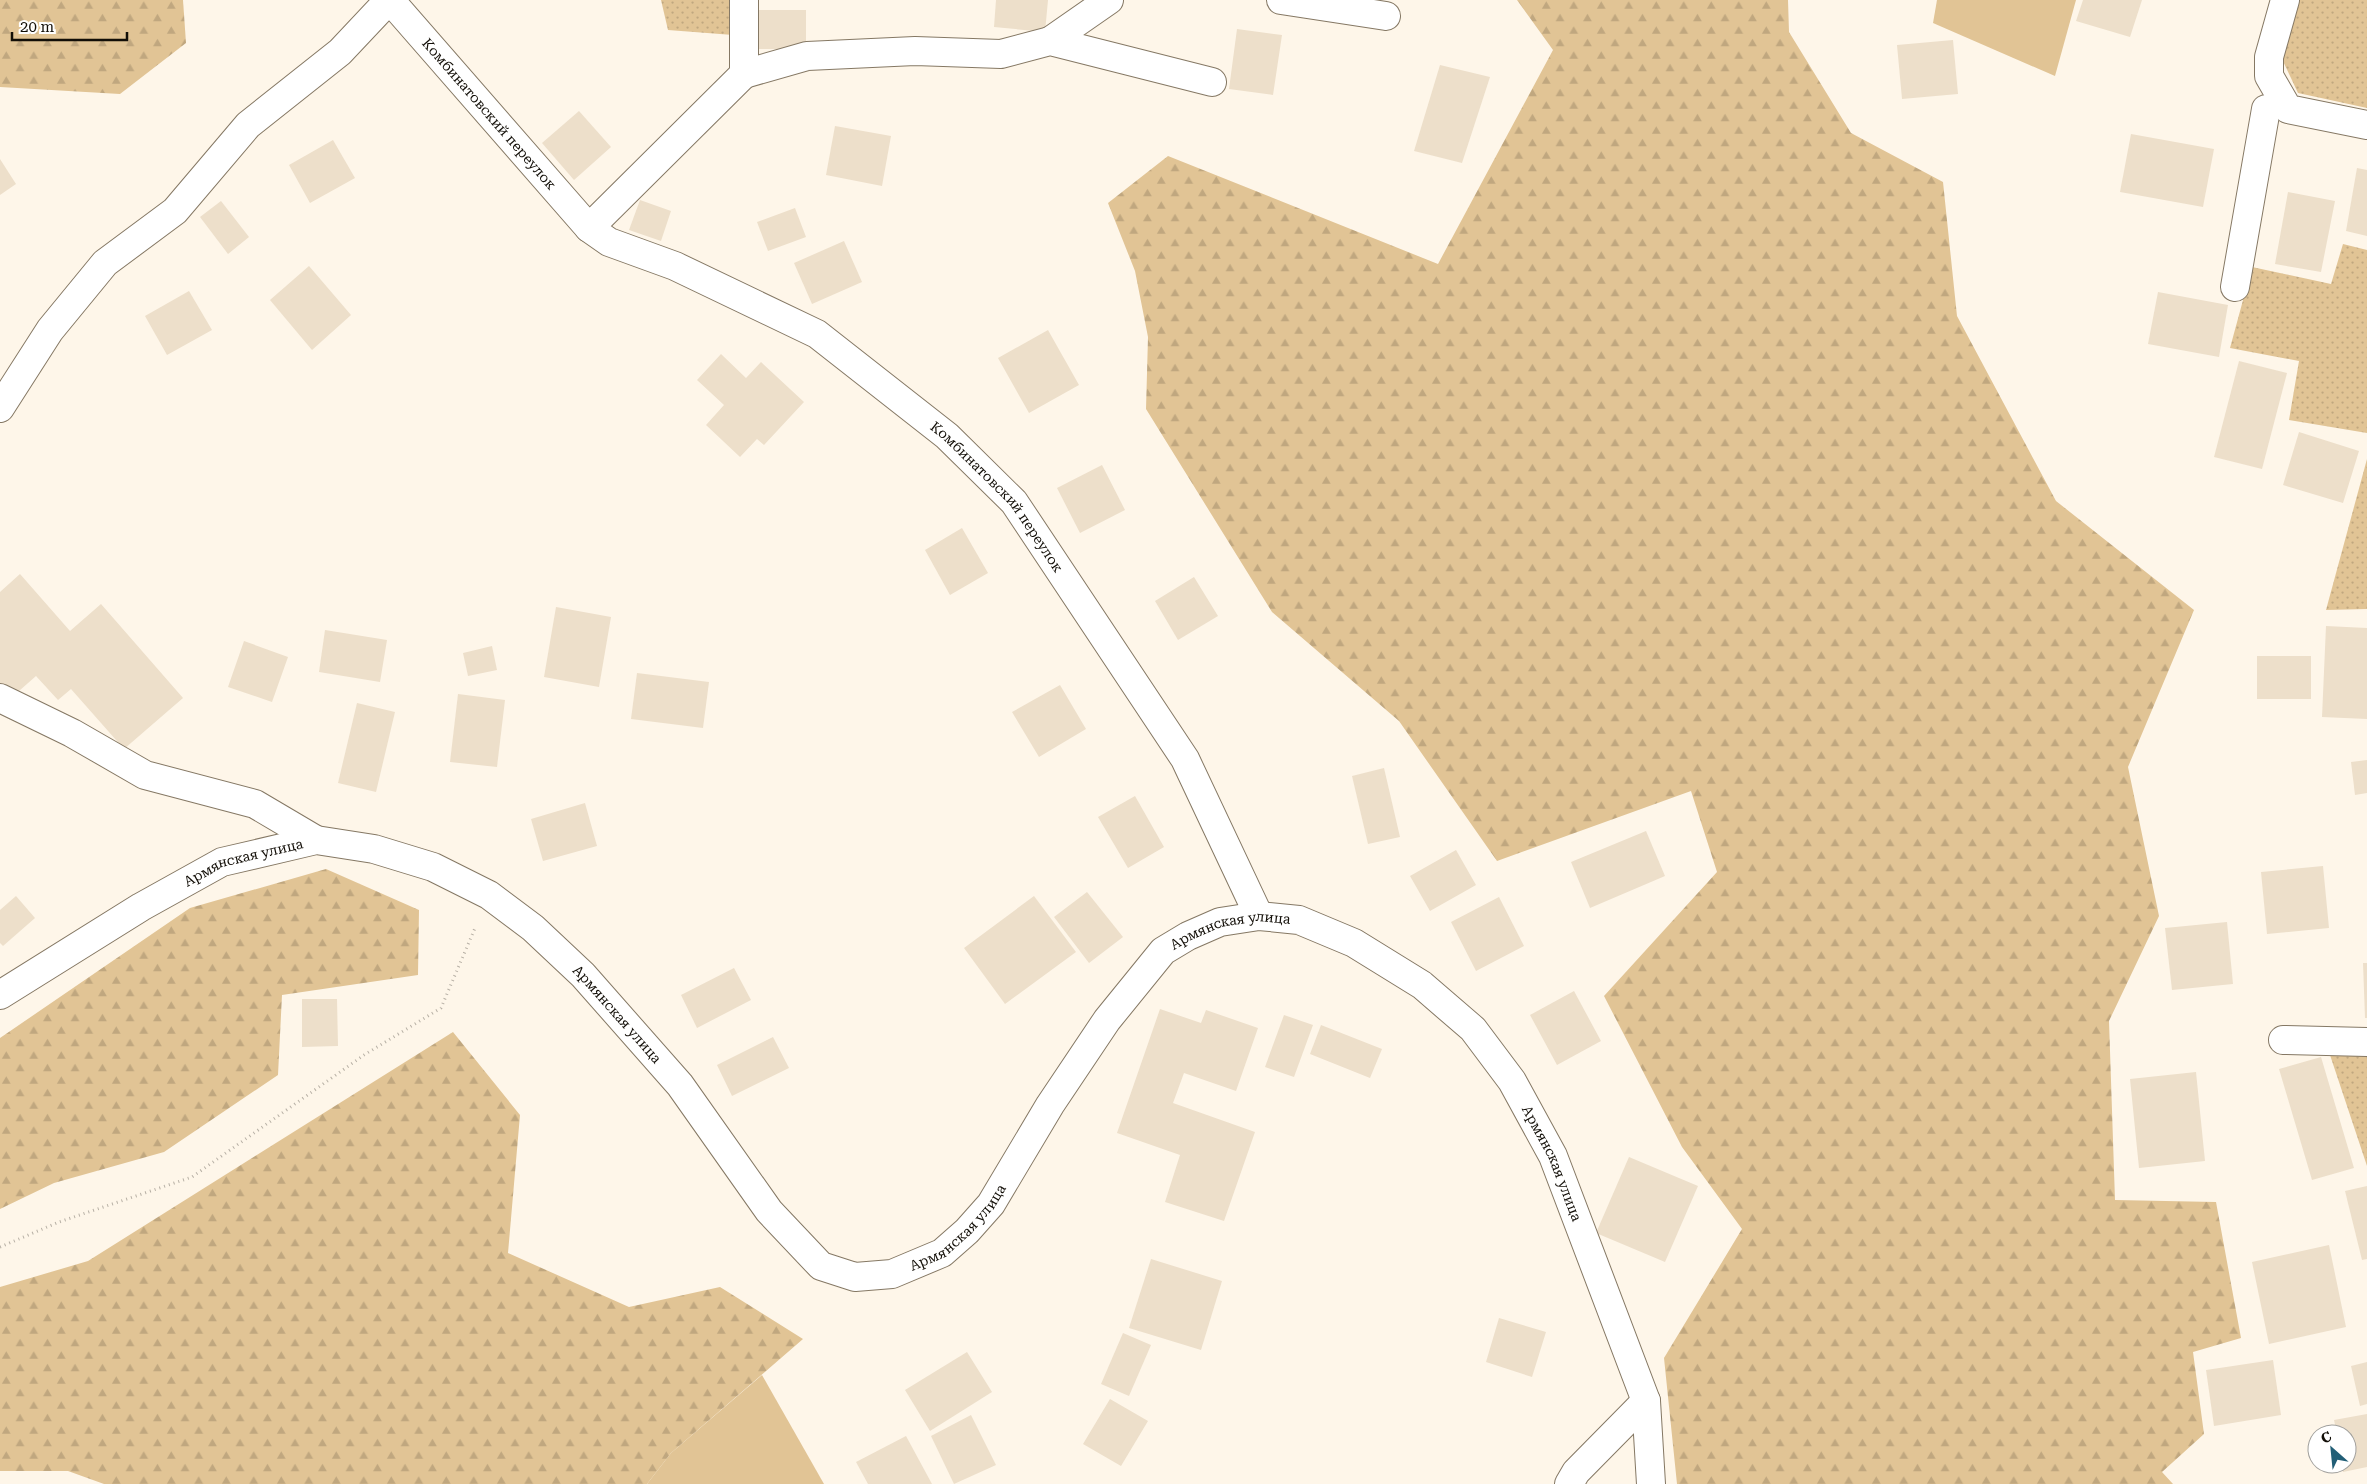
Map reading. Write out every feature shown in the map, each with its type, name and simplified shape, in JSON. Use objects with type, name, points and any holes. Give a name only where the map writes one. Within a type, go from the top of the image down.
[{"type":"street","name":"Комбинатовский переулок","points":[[390,0],[589,228],[609,242],[675,266],[817,334],[948,436],[1014,502],[1185,759],[1259,916]]},
{"type":"street","points":[[0,408],[50,330],[105,263],[175,211],[248,125],[340,52],[390,0]]},
{"type":"street","points":[[744,0],[744,74]]},
{"type":"street","points":[[589,228],[744,74],[807,56],[915,51],[1001,54],[1050,41],[1110,0]]},
{"type":"street","points":[[1281,0],[1386,16]]},
{"type":"street","points":[[2285,0],[2269,57],[2269,76],[2288,109],[2367,125]]},
{"type":"street","points":[[1050,41],[1212,82]]},
{"type":"street","points":[[2236,286],[2266,109]]},
{"type":"street","points":[[0,698],[72,733],[145,775],[255,804],[316,840]]},
{"type":"street","name":"Армянская улица","points":[[0,995],[141,907],[222,862],[316,840],[374,849],[433,867],[489,895],[533,928],[583,976],[680,1085],[768,1211],[821,1266],[855,1277],[892,1274],[942,1253],[968,1231],[991,1204],[1050,1105],[1107,1020],[1163,951],[1188,936],[1220,922],[1259,916],[1299,920],[1354,943],[1422,985],[1472,1029],[1512,1081],[1553,1156],[1646,1401],[1651,1484]]},
{"type":"street","points":[[2283,1040],[2367,1042]]},
{"type":"street","points":[[1569,1484],[1576,1472],[1646,1401]]},
{"type":"path","points":[[0,1247],[59,1222],[192,1177],[364,1056],[441,1008],[489,895]]},
{"type":"green space","points":[[0,0],[183,0],[186,43],[120,94],[0,87]]},
{"type":"green space","points":[[661,0],[734,0],[733,35],[668,30]]},
{"type":"green space","points":[[1517,0],[1788,0],[1789,32],[1851,133],[1943,182],[1957,316],[2056,501],[2194,610],[2128,767],[2159,916],[2109,1021],[2115,1200],[2216,1202],[2241,1338],[2193,1352],[2204,1434],[2162,1472],[2173,1484],[1677,1484],[1664,1358],[1742,1229],[1682,1147],[1604,996],[1717,872],[1691,791],[1497,861],[1399,721],[1272,612],[1146,409],[1148,337],[1135,271],[1108,203],[1168,156],[1438,264],[1553,50]]},
{"type":"green space","points":[[1937,0],[2076,0],[2055,76],[1933,23]]},
{"type":"green space","points":[[2299,0],[2367,0],[2367,108],[2298,93],[2281,57]]},
{"type":"green space","points":[[2343,244],[2367,250],[2367,433],[2289,420],[2299,361],[2230,348],[2252,267],[2331,284]]},
{"type":"green space","points":[[2367,459],[2367,609],[2326,610]]},
{"type":"green space","points":[[326,869],[419,910],[418,975],[282,995],[278,1075],[164,1152],[54,1183],[0,1209],[0,1038],[190,908]]},
{"type":"green space","points":[[453,1032],[520,1115],[508,1253],[629,1307],[720,1287],[803,1339],[671,1453],[647,1484],[104,1484],[68,1471],[0,1471],[0,1287],[88,1261]]},
{"type":"green space","points":[[2330,1055],[2367,1056],[2367,1166]]},
{"type":"green space","points":[[762,1375],[824,1484],[647,1484],[671,1453]]},
{"type":"building","points":[[996,0],[1048,0],[1045,32],[994,27]]},
{"type":"building","points":[[2083,0],[2142,0],[2130,37],[2076,21]]},
{"type":"building","points":[[752,10],[806,10],[806,49],[752,49]]},
{"type":"building","points":[[1237,29],[1282,35],[1273,95],[1229,89]]},
{"type":"building","points":[[1953,40],[1958,94],[1902,99],[1897,45]]},
{"type":"building","points":[[1440,65],[1490,77],[1462,163],[1414,151]]},
{"type":"building","points":[[579,111],[611,147],[574,180],[542,143]]},
{"type":"building","points":[[835,126],[891,136],[882,186],[826,175]]},
{"type":"building","points":[[2131,134],[2214,149],[2203,207],[2120,192]]},
{"type":"building","points":[[333,140],[355,178],[310,203],[289,165]]},
{"type":"building","points":[[0,159],[16,184],[0,195]]},
{"type":"building","points":[[2357,168],[2367,170],[2367,236],[2346,231]]},
{"type":"building","points":[[2288,192],[2335,201],[2321,272],[2275,264]]},
{"type":"building","points":[[640,200],[671,211],[661,241],[629,230]]},
{"type":"building","points":[[221,201],[249,237],[228,254],[200,217]]},
{"type":"building","points":[[795,208],[806,237],[768,251],[757,222]]},
{"type":"building","points":[[844,241],[862,282],[812,304],[794,263]]},
{"type":"building","points":[[309,266],[351,315],[312,350],[270,300]]},
{"type":"building","points":[[189,291],[212,330],[167,355],[145,316]]},
{"type":"building","points":[[2158,292],[2228,305],[2219,357],[2148,344]]},
{"type":"building","points":[[1048,330],[1079,385],[1029,413],[998,358]]},
{"type":"building","points":[[721,354],[746,378],[761,362],[804,402],[764,445],[757,439],[740,457],[706,425],[724,405],[697,380]]},
{"type":"building","points":[[2239,361],[2287,373],[2262,469],[2214,457]]},
{"type":"building","points":[[2299,432],[2359,451],[2343,503],[2283,485]]},
{"type":"building","points":[[1102,465],[1125,510],[1080,533],[1057,488]]},
{"type":"building","points":[[962,528],[988,573],[950,595],[925,550]]},
{"type":"building","points":[[20,574],[70,631],[101,604],[183,698],[124,749],[71,689],[58,700],[36,676],[11,698],[0,685],[0,592]]},
{"type":"building","points":[[1194,577],[1218,616],[1178,640],[1155,601]]},
{"type":"building","points":[[556,607],[611,617],[599,687],[544,677]]},
{"type":"building","points":[[2326,626],[2367,628],[2367,719],[2322,717]]},
{"type":"building","points":[[325,630],[387,640],[380,682],[319,672]]},
{"type":"building","points":[[244,641],[288,657],[272,702],[228,687]]},
{"type":"building","points":[[492,646],[497,670],[468,676],[463,653]]},
{"type":"building","points":[[2257,656],[2311,656],[2311,699],[2257,699]]},
{"type":"building","points":[[637,673],[709,682],[703,728],[631,719]]},
{"type":"building","points":[[1060,685],[1086,729],[1039,757],[1012,712]]},
{"type":"building","points":[[458,694],[505,700],[497,767],[450,762]]},
{"type":"building","points":[[357,703],[395,712],[376,792],[338,783]]},
{"type":"building","points":[[2367,760],[2367,793],[2355,795],[2351,762]]},
{"type":"building","points":[[1384,768],[1400,837],[1368,844],[1352,776]]},
{"type":"building","points":[[1135,796],[1164,847],[1128,868],[1098,817]]},
{"type":"building","points":[[585,803],[597,846],[543,861],[531,819]]},
{"type":"building","points":[[1646,831],[1665,876],[1590,908],[1571,862]]},
{"type":"building","points":[[1456,850],[1476,885],[1430,911],[1410,876]]},
{"type":"building","points":[[2323,866],[2329,928],[2267,934],[2261,872]]},
{"type":"building","points":[[1087,892],[1123,937],[1089,963],[1054,917]]},
{"type":"building","points":[[16,896],[35,918],[3,946],[0,943],[0,910]]},
{"type":"building","points":[[1034,896],[1076,952],[1005,1004],[964,948]]},
{"type":"building","points":[[1499,897],[1524,946],[1476,971],[1451,922]]},
{"type":"building","points":[[2227,922],[2233,984],[2172,990],[2165,928]]},
{"type":"building","points":[[2363,963],[2367,963],[2367,1018],[2365,1018]]},
{"type":"building","points":[[734,968],[751,1000],[697,1028],[681,995]]},
{"type":"building","points":[[1574,991],[1601,1041],[1557,1065],[1530,1015]]},
{"type":"building","points":[[302,999],[337,999],[338,1046],[302,1047]]},
{"type":"building","points":[[1160,1009],[1201,1023],[1206,1010],[1258,1028],[1236,1091],[1184,1073],[1173,1103],[1255,1132],[1224,1221],[1165,1202],[1180,1155],[1117,1133]]},
{"type":"building","points":[[1284,1015],[1313,1025],[1294,1077],[1265,1067]]},
{"type":"building","points":[[1321,1025],[1382,1049],[1370,1078],[1310,1054]]},
{"type":"building","points":[[773,1037],[789,1068],[732,1096],[717,1065]]},
{"type":"building","points":[[2321,1057],[2354,1168],[2312,1180],[2279,1069]]},
{"type":"building","points":[[2196,1072],[2205,1161],[2139,1168],[2130,1079]]},
{"type":"building","points":[[1629,1157],[1698,1186],[1665,1262],[1596,1233]]},
{"type":"building","points":[[2367,1186],[2367,1259],[2362,1260],[2345,1191]]},
{"type":"building","points":[[2329,1245],[2346,1327],[2269,1344],[2252,1262]]},
{"type":"building","points":[[1151,1259],[1222,1281],[1201,1350],[1129,1328]]},
{"type":"building","points":[[1499,1318],[1546,1332],[1532,1377],[1486,1362]]},
{"type":"building","points":[[1123,1333],[1151,1345],[1129,1396],[1101,1384]]},
{"type":"building","points":[[967,1352],[992,1392],[930,1431],[905,1390]]},
{"type":"building","points":[[2273,1360],[2281,1415],[2214,1426],[2206,1370]]},
{"type":"building","points":[[2367,1362],[2367,1404],[2360,1406],[2351,1366]]},
{"type":"building","points":[[1110,1399],[1148,1421],[1121,1466],[1083,1444]]},
{"type":"building","points":[[2367,1414],[2367,1467],[2357,1469],[2357,1424],[2335,1424],[2334,1420]]},
{"type":"building","points":[[971,1415],[996,1465],[954,1484],[931,1436]]},
{"type":"building","points":[[906,1436],[932,1484],[868,1484],[856,1462]]}]
